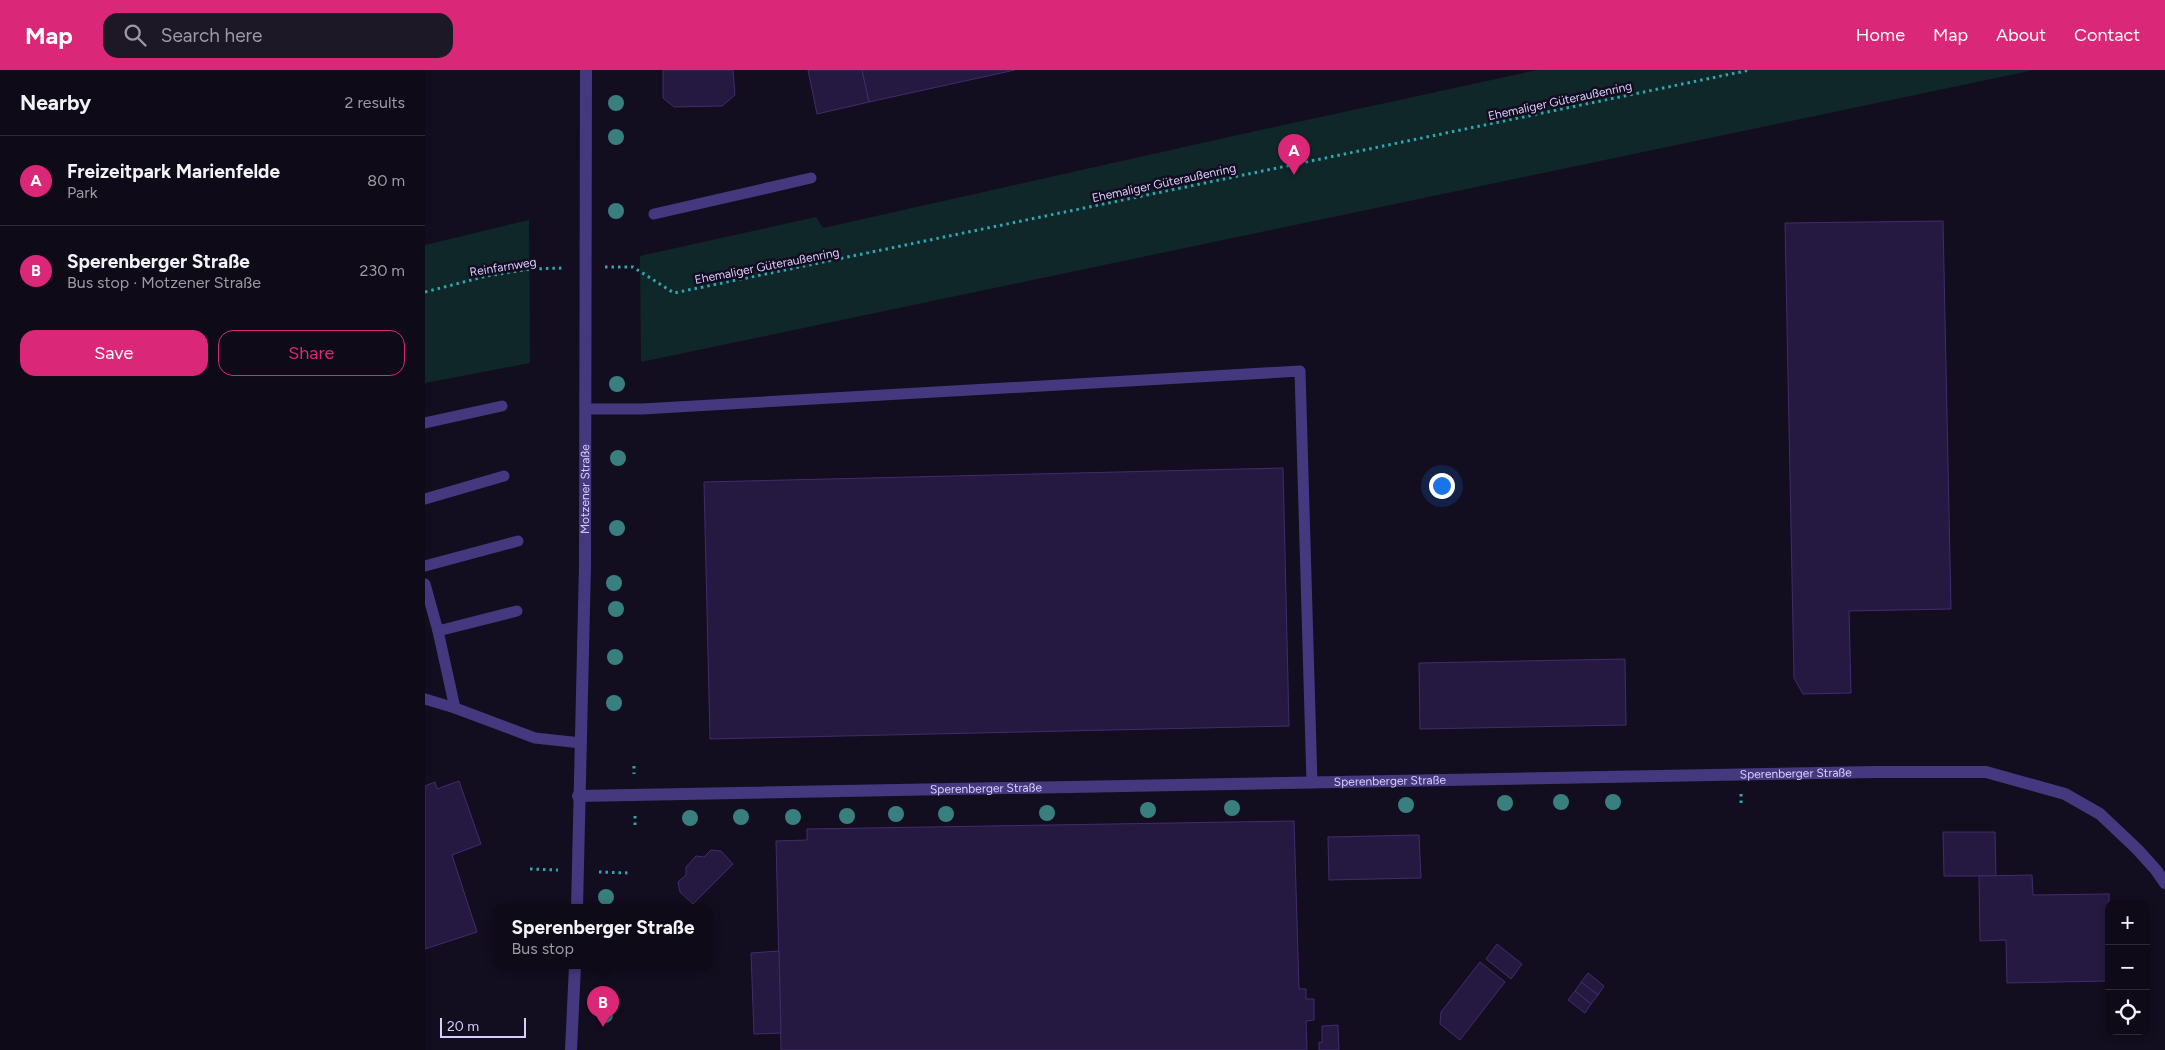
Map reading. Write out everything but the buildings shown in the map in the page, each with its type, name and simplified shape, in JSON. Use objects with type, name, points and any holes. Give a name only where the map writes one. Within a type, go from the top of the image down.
[{"type":"street","name":"Motzener Straße","points":[[577,904],[578,796],[585,565],[585,70]]},
{"type":"street","name":"Sperenberger Straße","points":[[578,796],[1865,772],[1986,772],[2065,794],[2086,805],[2100,814],[2137,849],[2165,883]]},
{"type":"street","points":[[571,1050],[575,969]]},
{"type":"lane","points":[[653,214],[811,178]]},
{"type":"lane","points":[[585,409],[642,409],[1299,371],[1312,783]]},
{"type":"lane","points":[[425,423],[502,406]]},
{"type":"lane","points":[[425,499],[503,476]]},
{"type":"lane","points":[[425,566],[518,541]]},
{"type":"lane","points":[[425,584],[438,631],[455,708]]},
{"type":"lane","points":[[438,631],[517,611]]},
{"type":"lane","points":[[425,698],[535,738],[581,743]]},
{"type":"path","name":"Ehemaliger Güteraußenring","points":[[586,268],[633,267],[674,293],[1750,70]]},
{"type":"path","name":"Reinfarnweg","points":[[425,292],[487,276],[531,269],[586,268]]},
{"type":"green space","points":[[1537,70],[2034,70],[641,362],[640,256],[816,217],[823,228]]},
{"type":"green space","points":[[529,220],[530,363],[425,383],[425,245]]},
{"type":"place","name":"Freizeitpark Marienfelde","points":[[1294,175]]},
{"type":"place","name":"Sperenberger Straße","points":[[603,1027]]}]
